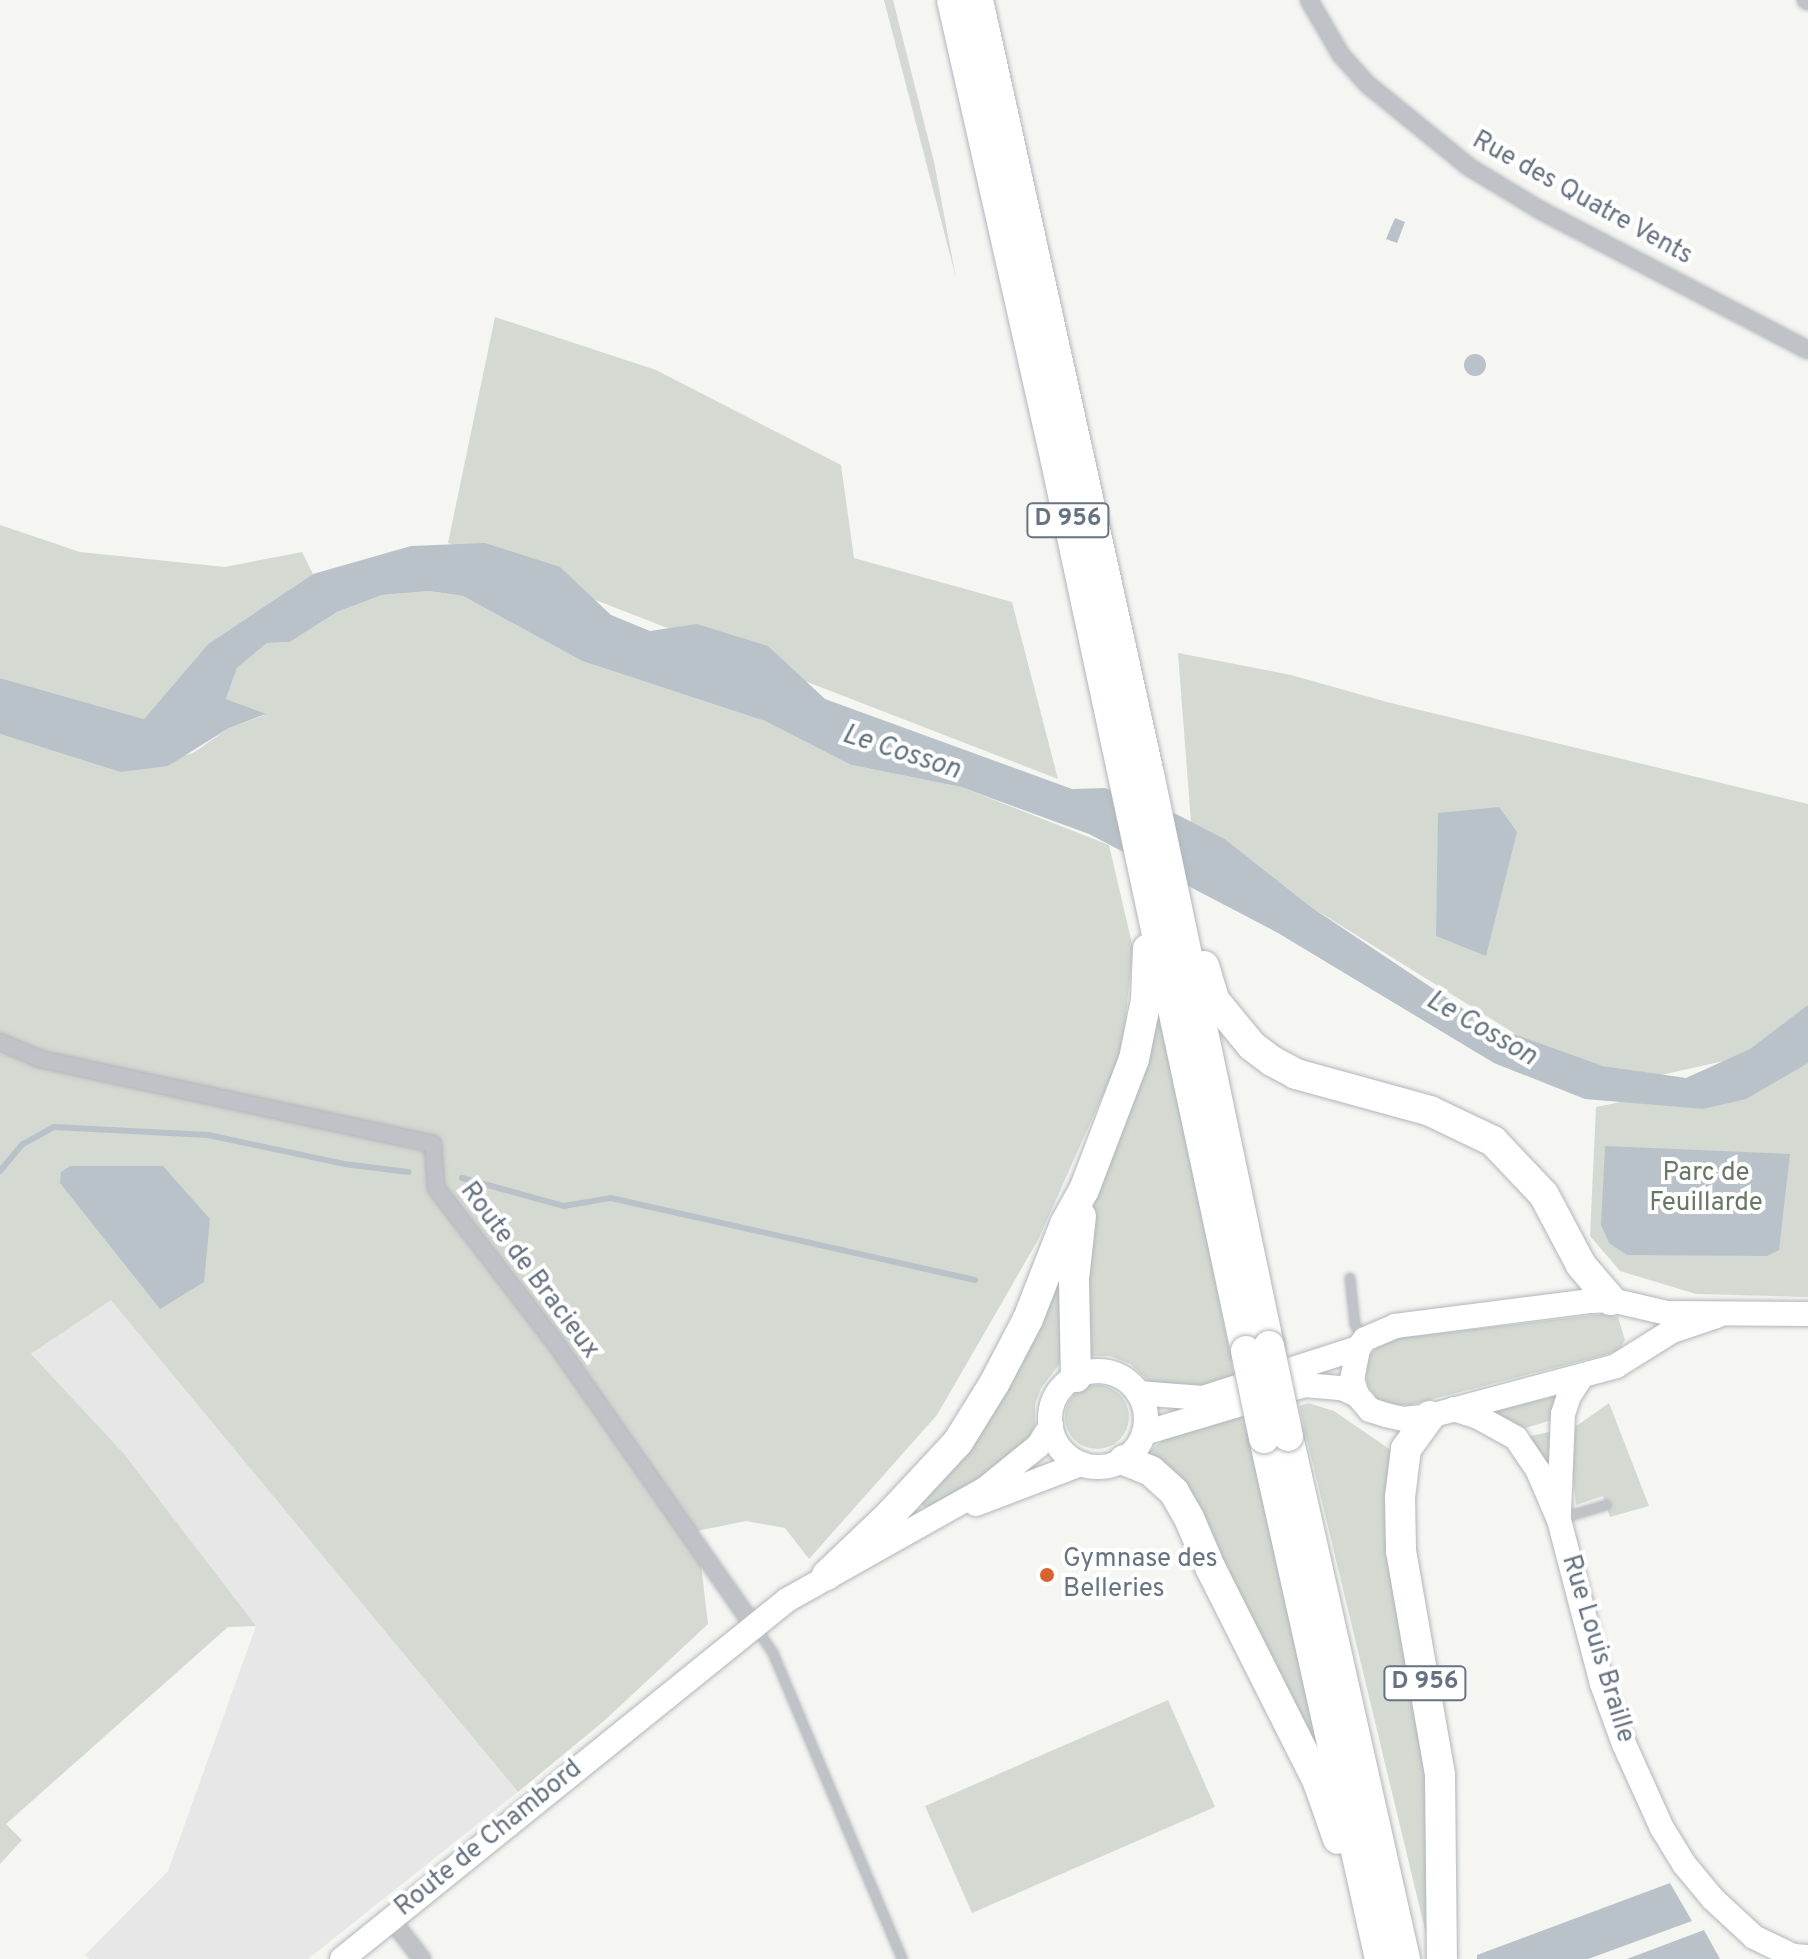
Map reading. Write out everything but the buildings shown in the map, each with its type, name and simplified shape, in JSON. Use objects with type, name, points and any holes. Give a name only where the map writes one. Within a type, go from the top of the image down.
[{"type":"highway","name":"D 956","points":[[952,0],[1055,457],[1145,883],[1257,1348],[1380,1959]]},
{"type":"highway","name":"D 956","points":[[978,0],[1149,774],[1257,1348]]},
{"type":"highway","name":"D 956","points":[[827,1575],[891,1514],[958,1442],[994,1384],[1028,1319],[1065,1224],[1084,1190],[1141,1030],[1148,952],[1145,883]]},
{"type":"highway","name":"D 956","points":[[1173,894],[1198,944],[1215,1001],[1252,1046],[1296,1074],[1430,1111],[1493,1141],[1544,1195],[1581,1265],[1620,1303]]},
{"type":"highway","name":"D 956","points":[[1076,1377],[1074,1279],[1084,1190]]},
{"type":"highway","name":"D 956","points":[[1442,1413],[1406,1449],[1400,1497],[1401,1551],[1440,1775],[1442,1959]]},
{"type":"highway","name":"D 956","points":[[1276,1437],[1405,1959]]},
{"type":"highway","name":"D 956","points":[[1124,1460],[1151,1471],[1174,1492],[1189,1518],[1210,1567],[1318,1782],[1336,1836],[1367,1894]]},
{"type":"main road","points":[[1620,1303],[1641,1324],[1642,1339],[1637,1352]]},
{"type":"main road","points":[[1138,1393],[1203,1398],[1362,1344],[1378,1331],[1416,1322],[1620,1303],[1667,1313],[1717,1316],[1808,1314]]},
{"type":"main road","points":[[1362,1344],[1352,1380],[1357,1395],[1370,1410],[1403,1419],[1442,1413],[1616,1366],[1672,1331],[1717,1316]]},
{"type":"main road","points":[[950,1510],[1014,1469],[1038,1446],[1051,1426],[1055,1397],[1076,1377],[1104,1371],[1129,1382],[1144,1405],[1144,1433],[1124,1460],[1096,1467],[1081,1464],[1061,1449],[1051,1426]]},
{"type":"main road","points":[[1559,1520],[1563,1414],[1582,1376]]},
{"type":"main road","points":[[1144,1433],[1305,1385],[1325,1385],[1357,1395]]},
{"type":"main road","name":"Rue Louis Braille","points":[[1442,1413],[1495,1424],[1516,1438],[1538,1471],[1559,1520],[1602,1684],[1624,1744],[1662,1828],[1684,1864],[1713,1899],[1754,1937],[1793,1956],[1808,1957]]},
{"type":"main road","points":[[950,1510],[996,1499],[1081,1464]]},
{"type":"main road","name":"Route de Chambord","points":[[342,1959],[754,1627],[827,1575],[950,1510]]},
{"type":"street","name":"Rue des Quatre Vents","points":[[1309,0],[1323,27],[1367,84],[1469,167],[1540,210],[1808,350]]},
{"type":"street","name":"Rue des Quatre Vents","points":[[1318,0],[1323,27]]},
{"type":"street","name":"Route de Bracieux","points":[[0,1042],[40,1059],[129,1080],[433,1144],[436,1188],[554,1341],[754,1627]]},
{"type":"street","points":[[391,1919],[422,1959]]},
{"type":"lane","points":[[1350,1278],[1355,1325],[1362,1344]]},
{"type":"lane","points":[[1559,1520],[1606,1505]]},
{"type":"lane","points":[[754,1627],[773,1653],[902,1959]]},
{"type":"shaded area","points":[[111,1299],[518,1792],[308,1959],[90,1959],[85,1955],[168,1871],[256,1626],[30,1355]]},
{"type":"green space","points":[[884,0],[893,0],[934,162],[956,278]]},
{"type":"green space","points":[[495,317],[656,370],[841,465],[854,558],[1012,602],[1058,779],[448,543]]},
{"type":"green space","points":[[0,525],[80,552],[225,567],[302,552],[313,574],[208,644],[144,719],[0,678]]},
{"type":"green space","points":[[429,591],[463,596],[582,661],[765,721],[851,765],[961,787],[1109,845],[1133,948],[1122,1052],[1038,1240],[937,1415],[809,1559],[785,1528],[746,1521],[697,1531],[708,1624],[604,1721],[518,1792],[111,1300],[31,1354],[124,1454],[256,1626],[228,1627],[6,1824],[22,1840],[0,1864],[0,734],[120,772],[193,753],[229,728],[265,715],[226,699],[237,668],[267,643],[290,642],[337,612],[382,595]]},
{"type":"green space","name":"Parc de Feuillarde","points":[[1178,653],[1291,675],[1387,702],[1808,804],[1808,1297],[1696,1294],[1620,1271],[1590,1236],[1596,1107],[1729,1080],[1805,1043],[1661,1075],[1554,1058],[1311,907],[1225,839],[1191,822]]},
{"type":"green space","points":[[1159,993],[1235,1381],[1185,1392],[1151,1383],[1130,1364],[1110,1356],[1085,1356],[1091,1214],[1101,1167]]},
{"type":"green space","points":[[1065,1250],[1066,1356],[1041,1388],[1035,1404],[1035,1425],[1029,1439],[989,1475],[926,1508],[915,1500]]},
{"type":"green space","points":[[1602,1314],[1618,1317],[1625,1340],[1619,1350],[1604,1355],[1410,1405],[1390,1405],[1376,1397],[1367,1384],[1366,1368],[1370,1355],[1380,1344],[1398,1338]]},
{"type":"green space","points":[[1091,1385],[1103,1385],[1120,1394],[1127,1405],[1127,1429],[1120,1440],[1103,1449],[1091,1449],[1079,1444],[1070,1435],[1065,1423],[1065,1411],[1070,1399],[1079,1390]]},
{"type":"green space","points":[[1563,1394],[1555,1419],[1519,1430],[1492,1412]]},
{"type":"green space","points":[[1308,1403],[1334,1411],[1395,1453],[1428,1803],[1427,1938],[1299,1406]]},
{"type":"green space","points":[[1609,1403],[1649,1506],[1610,1517],[1603,1496],[1576,1505],[1573,1476],[1575,1427]]},
{"type":"green space","points":[[1243,1415],[1329,1780],[1143,1457],[1163,1440]]},
{"type":"green space","points":[[1554,1431],[1552,1481],[1526,1437]]},
{"type":"green space","points":[[1168,1700],[1215,1807],[972,1913],[925,1806]]},
{"type":"water","points":[[1395,218],[1405,222],[1397,243],[1386,239]]},
{"type":"water","points":[[1475,354],[1486,365],[1475,376],[1464,365]]},
{"type":"water","name":"Le Cosson","points":[[485,543],[560,567],[611,615],[650,631],[697,624],[768,646],[825,699],[1072,789],[1105,788],[1176,814],[1225,839],[1311,907],[1486,1024],[1603,1066],[1686,1078],[1750,1049],[1808,1005],[1808,1063],[1746,1099],[1703,1109],[1585,1099],[1494,1063],[1278,933],[1089,834],[961,787],[851,765],[765,721],[582,661],[463,596],[429,591],[382,595],[337,612],[290,642],[267,643],[237,668],[226,699],[266,714],[229,728],[168,766],[120,772],[0,734],[0,678],[144,719],[208,644],[313,574],[411,546]]},
{"type":"water","points":[[1499,807],[1517,832],[1486,956],[1436,936],[1438,813]]},
{"type":"water","points":[[1605,1146],[1790,1154],[1779,1250],[1767,1256],[1627,1255],[1609,1243],[1601,1225]]},
{"type":"water","points":[[70,1166],[163,1166],[210,1219],[204,1282],[160,1309],[60,1183],[61,1172]]},
{"type":"water","points":[[1670,1883],[1692,1921],[1588,1959],[1477,1959],[1477,1955]]},
{"type":"water","points":[[1704,1930],[1720,1959],[1627,1959]]},
{"type":"waterway","points":[[0,1171],[23,1144],[54,1127],[208,1135],[344,1164],[409,1172]]},
{"type":"waterway","points":[[462,1178],[564,1206],[611,1198],[975,1280]]},
{"type":"place","name":"Gymnase des Belleries","points":[[1047,1575]]}]
